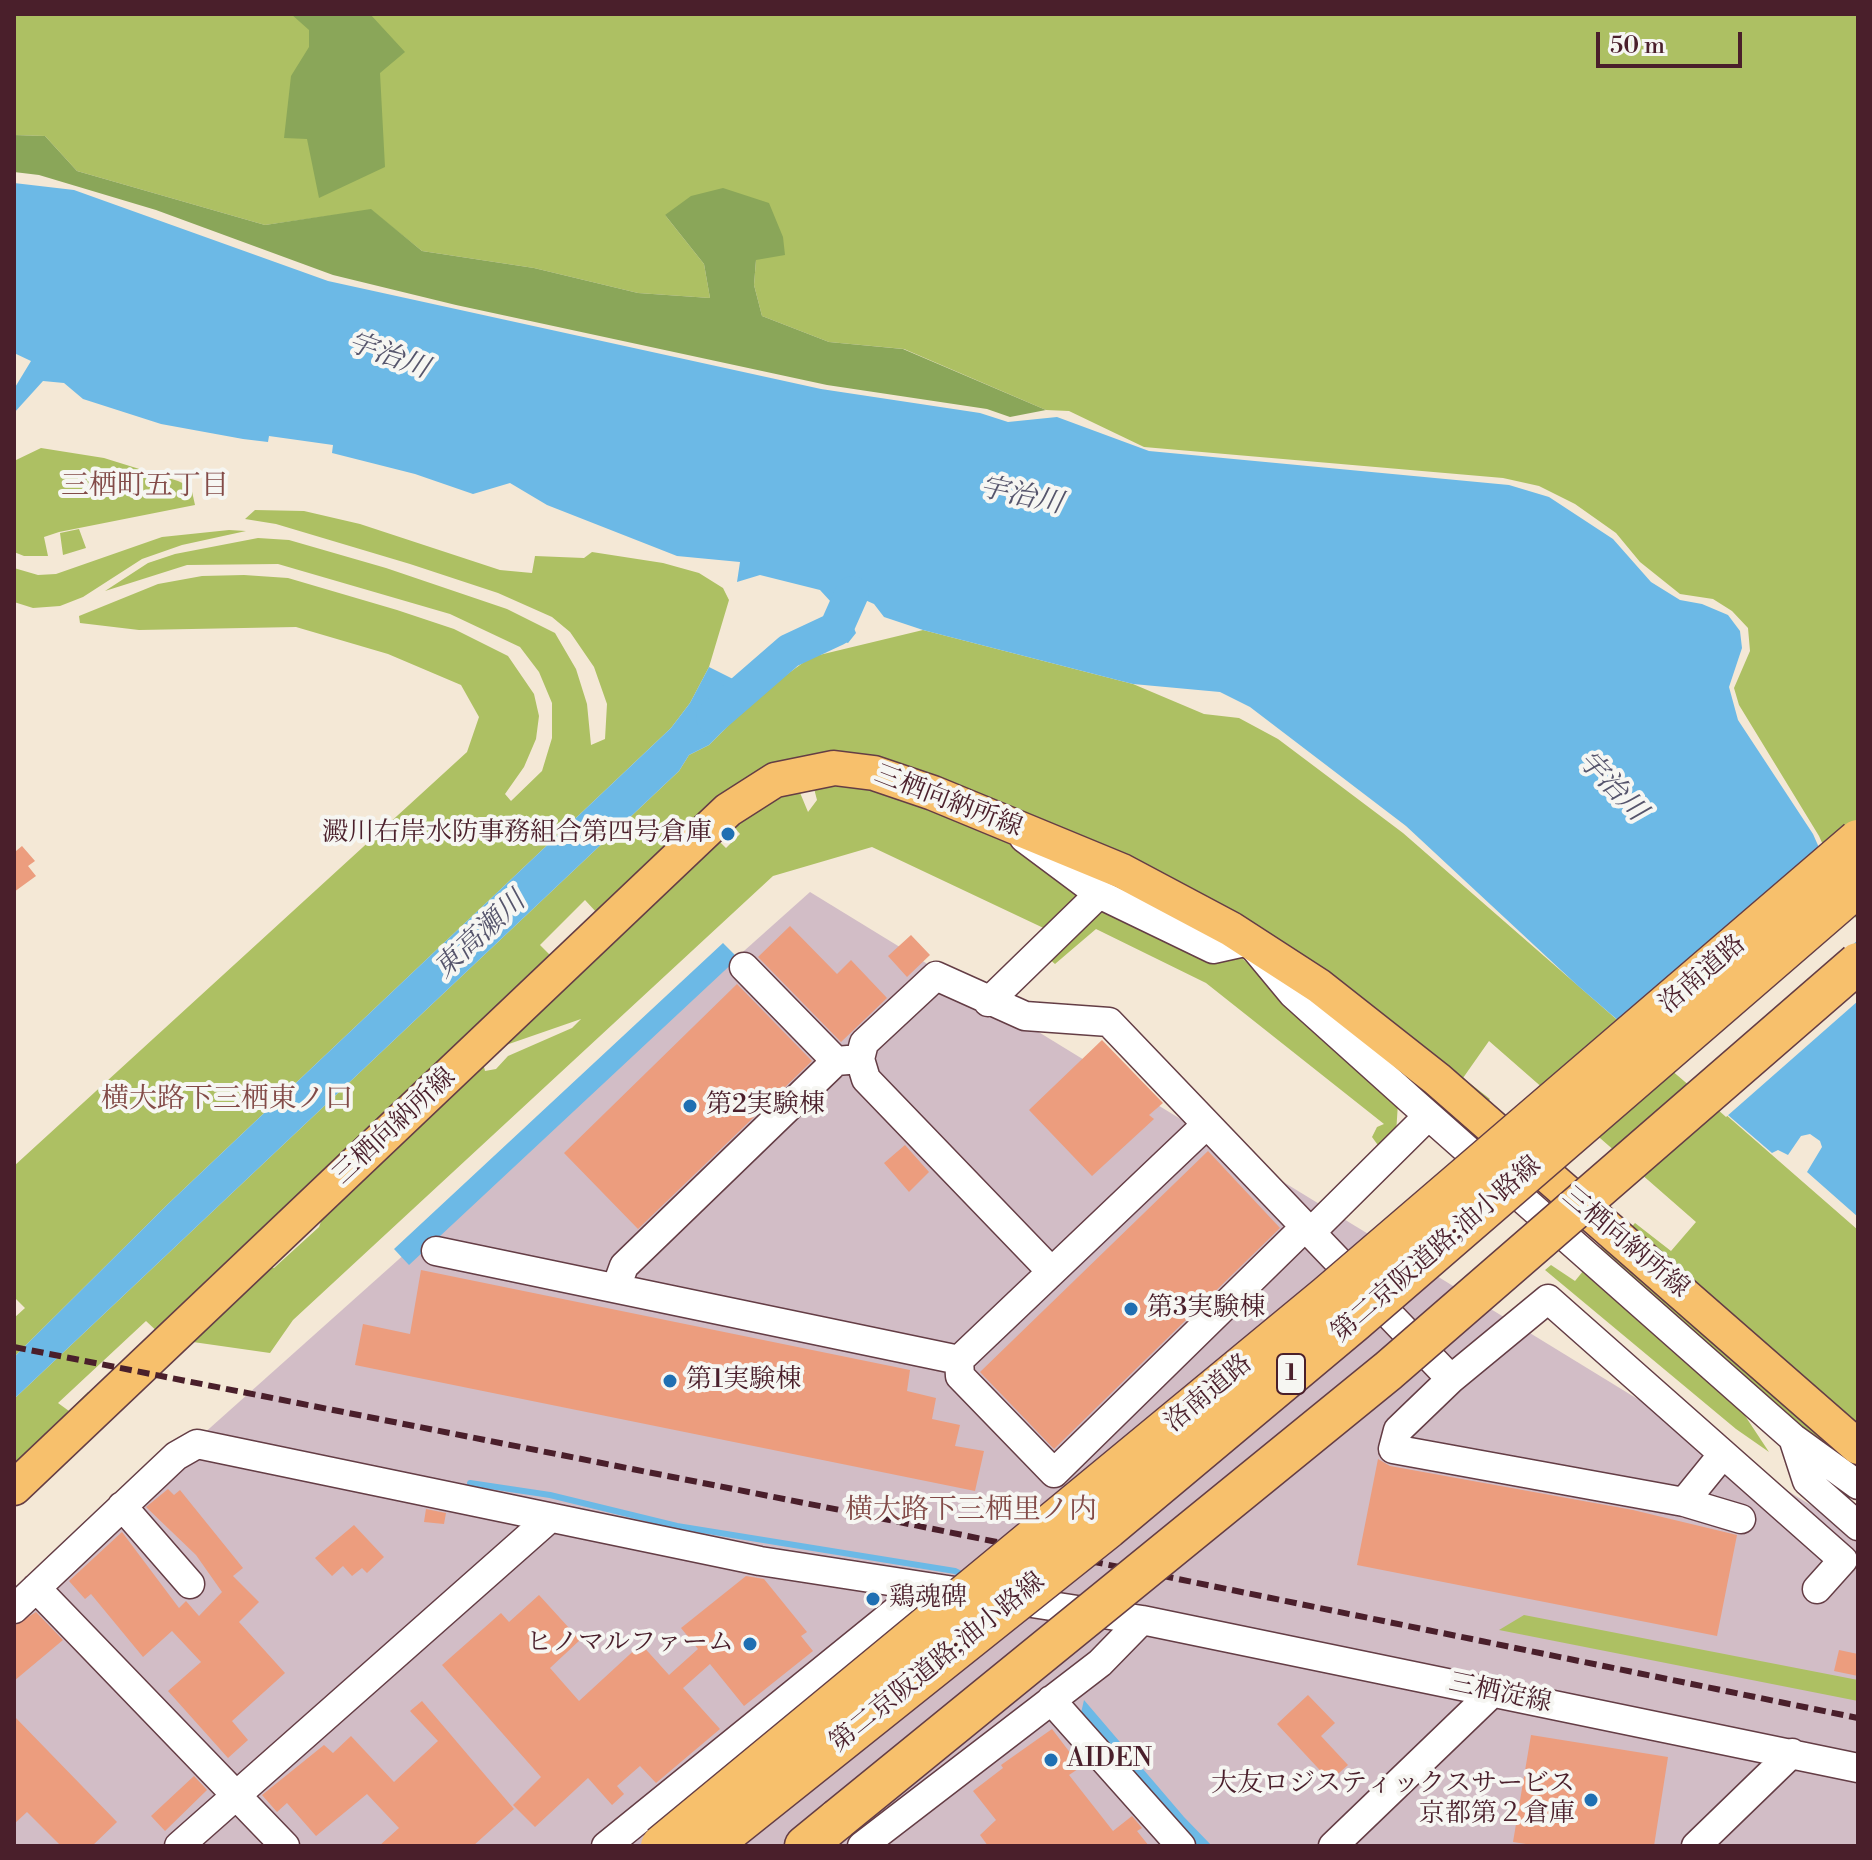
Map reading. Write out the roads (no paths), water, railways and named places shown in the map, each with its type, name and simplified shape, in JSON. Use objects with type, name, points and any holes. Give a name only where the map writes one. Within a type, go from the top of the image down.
[{"type":"highway","name":"洛南道路","points":[[661,1846],[1327,1296],[1858,840]]},
{"type":"highway","name":"第二京阪道路;油小路線","points":[[710,1846],[1108,1528],[1354,1322],[1858,886]]},
{"type":"highway","name":"第二京阪道路;油小路線","points":[[749,1846],[1372,1339],[1858,919]]},
{"type":"highway","name":"1","points":[[805,1846],[850,1833],[1858,963]]},
{"type":"main road","name":"三栖向納所線","points":[[14,1488],[743,798],[775,780],[802,771],[855,769],[933,793],[1122,871],[1249,941],[1319,986],[1437,1079],[1858,1447]]},
{"type":"street","points":[[1005,823],[1099,894],[1213,949],[1249,941],[1293,994],[1428,1116],[1793,1438],[1858,1485]]},
{"type":"street","points":[[988,1002],[1099,894]]},
{"type":"street","points":[[744,967],[848,1060],[1051,1271]]},
{"type":"street","points":[[616,1288],[624,1266],[936,976],[1025,1016],[1109,1022],[1451,1379]]},
{"type":"street","points":[[1206,1125],[959,1360],[960,1376],[1054,1473],[1428,1116]]},
{"type":"street","points":[[436,1251],[959,1360]]},
{"type":"street","points":[[1741,1519],[1684,1502],[1393,1449],[1398,1430],[1451,1379],[1548,1299],[1843,1560],[1817,1589]]},
{"type":"street","points":[[1793,1438],[1807,1481],[1858,1526]]},
{"type":"street","name":"三栖淀線","points":[[122,1506],[176,1456],[197,1444],[760,1561],[923,1589],[1142,1620],[1858,1768]]},
{"type":"street","points":[[1684,1502],[1723,1454]]},
{"type":"street","points":[[14,1609],[122,1506],[190,1584]]},
{"type":"street","points":[[179,1846],[550,1518]]},
{"type":"street","points":[[36,1588],[285,1846]]},
{"type":"street","points":[[606,1846],[923,1589]]},
{"type":"street","points":[[850,1833],[1051,1700],[1100,1663],[1142,1620]]},
{"type":"street","points":[[1333,1846],[1492,1693]]},
{"type":"street","points":[[1051,1700],[1181,1846]]},
{"type":"street","points":[[1696,1846],[1792,1753]]},
{"type":"water","name":"宇治川","points":[[14,183],[74,190],[328,281],[821,389],[980,413],[1008,422],[1057,417],[1149,451],[1509,485],[1549,497],[1613,539],[1651,582],[1680,600],[1702,604],[1728,615],[1740,631],[1742,648],[1729,687],[1738,720],[1813,834],[1858,936],[1858,1217],[1807,1172],[1822,1147],[1820,1141],[1810,1134],[1801,1136],[1788,1155],[1778,1150],[1772,1153],[1577,985],[1406,826],[1250,707],[1220,692],[1133,684],[923,630],[884,617],[874,604],[865,600],[851,621],[856,633],[848,643],[832,638],[824,623],[831,602],[820,590],[760,575],[737,582],[740,562],[677,556],[547,505],[510,483],[473,494],[415,474],[332,453],[333,445],[269,436],[268,442],[243,439],[161,424],[83,399],[64,383],[43,381],[14,413],[14,389],[31,361],[14,353]]},
{"type":"water","points":[[709,667],[761,693],[709,745],[689,755],[679,771],[14,1399],[14,1357],[168,1204],[671,728],[690,703]]},
{"type":"water","points":[[723,943],[738,958],[409,1265],[394,1249]]},
{"type":"water","points":[[1084,1700],[1212,1846],[1198,1846],[1179,1825],[1081,1713]]},
{"type":"waterway","name":"東高瀬川","points":[[713,717],[789,651],[836,629],[852,593]]},
{"type":"waterway","points":[[470,1483],[550,1495],[677,1526],[955,1571],[965,1576]]},
{"type":"railway","points":[[14,1347],[855,1513],[1858,1718]]},
{"type":"place","name":"澱川右岸水防事務組合第四号倉庫","points":[[728,834]]},
{"type":"place","name":"第2実験棟","points":[[690,1106]]},
{"type":"place","name":"第3実験棟","points":[[1131,1309]]},
{"type":"place","name":"第1実験棟","points":[[670,1381]]},
{"type":"place","name":"鶏魂碑","points":[[873,1599]]},
{"type":"place","name":"ヒノマルファーム","points":[[750,1644]]},
{"type":"place","name":"AIDEN","points":[[1051,1760]]},
{"type":"place","name":"大友ロジスティックスサービス 京都第２倉庫","points":[[1591,1800]]},
{"type":"district","name":"三栖町五丁目","points":[[145,487]]},
{"type":"district","name":"横大路下三栖東ノ口","points":[[227,1100]]},
{"type":"district","name":"横大路下三栖里ノ内","points":[[971,1511]]}]
